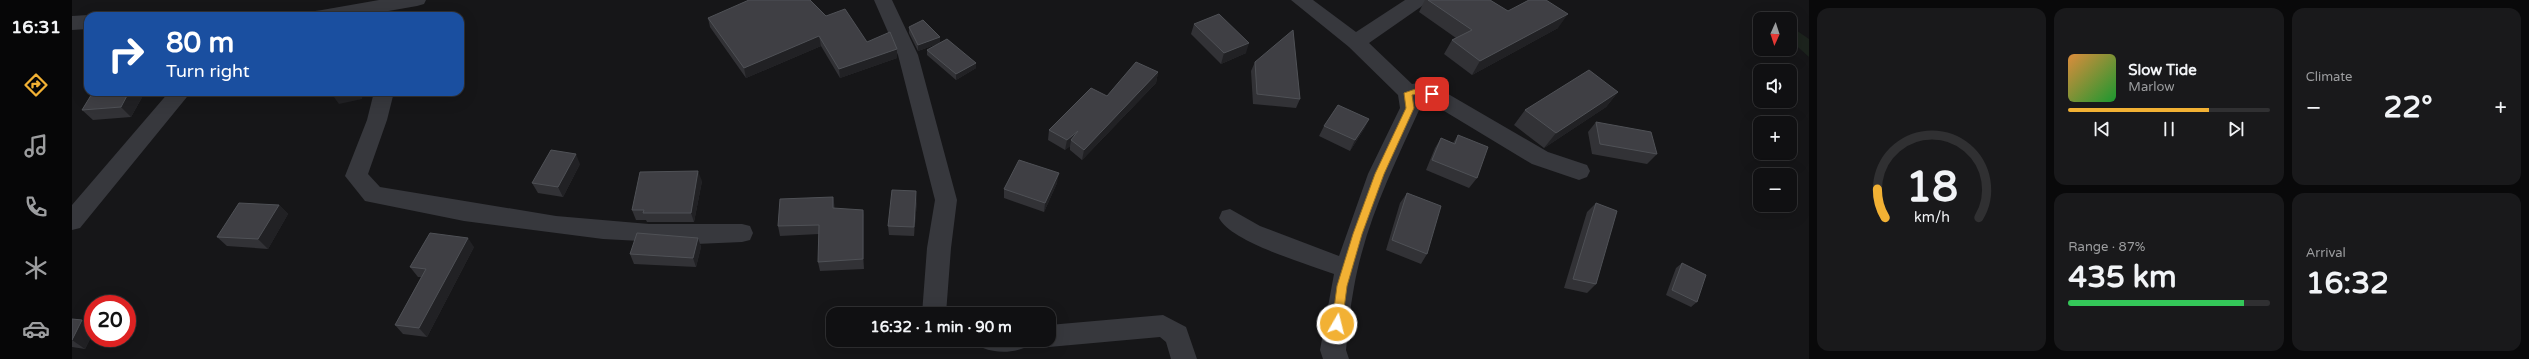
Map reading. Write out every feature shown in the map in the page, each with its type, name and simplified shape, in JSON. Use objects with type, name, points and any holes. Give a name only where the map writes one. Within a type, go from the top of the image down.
[{"type":"street","points":[[883,0],[908,55],[946,200],[939,248],[935,307]]},
{"type":"street","points":[[1300,0],[1356,42],[1408,93],[1410,108],[1379,174],[1347,269],[1333,350],[1336,359]]},
{"type":"street","points":[[1356,42],[1418,0]]},
{"type":"street","points":[[356,12],[408,6]]},
{"type":"street","points":[[72,23],[84,22]]},
{"type":"street","points":[[1408,93],[1424,90],[1540,158],[1579,171]]},
{"type":"street","points":[[72,221],[178,96]]},
{"type":"street","points":[[383,96],[377,120],[356,176],[373,195],[583,230],[706,235],[742,233]]},
{"type":"street","points":[[1230,218],[1252,233],[1347,269]]},
{"type":"street","points":[[1056,335],[1163,326],[1177,335],[1184,359]]},
{"type":"shaded area","points":[[1797,31],[1809,39],[1809,57],[1797,46]]},
{"type":"building","points":[[749,0],[810,0],[826,16],[845,9],[867,42],[890,32],[897,49],[839,69],[819,36],[744,68],[708,18]]},
{"type":"building","points":[[1428,0],[1490,0],[1508,11],[1529,0],[1546,0],[1568,14],[1480,61],[1452,40],[1472,30]]},
{"type":"building","points":[[1219,14],[1249,43],[1224,53],[1194,24]]},
{"type":"building","points":[[923,20],[940,37],[918,45],[909,27]]},
{"type":"building","points":[[1293,30],[1300,99],[1257,94],[1255,62]]},
{"type":"building","points":[[947,39],[976,63],[956,74],[927,50]]},
{"type":"building","points":[[1136,62],[1158,72],[1084,150],[1071,140],[1078,131],[1067,140],[1049,130],[1091,88],[1107,96]]},
{"type":"building","points":[[1589,70],[1618,92],[1556,133],[1525,110]]},
{"type":"building","points":[[91,96],[127,96],[121,107],[82,110]]},
{"type":"building","points":[[1338,105],[1369,119],[1355,140],[1324,126]]},
{"type":"building","points":[[1596,122],[1651,132],[1657,154],[1600,144]]},
{"type":"building","points":[[1458,135],[1488,147],[1477,178],[1432,160],[1441,138],[1455,144]]},
{"type":"building","points":[[551,150],[576,154],[558,187],[532,183]]},
{"type":"building","points":[[1019,160],[1059,173],[1045,203],[1004,189]]},
{"type":"building","points":[[698,171],[691,213],[643,213],[644,210],[632,210],[640,172]]},
{"type":"building","points":[[892,190],[916,191],[914,227],[888,226]]},
{"type":"building","points":[[1407,193],[1441,206],[1427,254],[1392,240]]},
{"type":"building","points":[[833,197],[833,208],[863,210],[863,259],[818,262],[819,225],[778,226],[780,199]]},
{"type":"building","points":[[239,203],[279,205],[258,239],[217,237]]},
{"type":"building","points":[[1596,203],[1617,211],[1596,284],[1573,279]]},
{"type":"building","points":[[430,233],[468,238],[419,328],[395,325],[426,269],[410,267]]},
{"type":"building","points":[[637,233],[698,238],[693,258],[630,254]]},
{"type":"building","points":[[1682,263],[1706,275],[1697,302],[1672,290]]},
{"type":"building","points":[[72,319],[82,320],[72,340]]},
{"type":"route","points":[[1337,324],[1342,286],[1357,234],[1379,174],[1410,108],[1408,93],[1424,90],[1432,94]]}]
